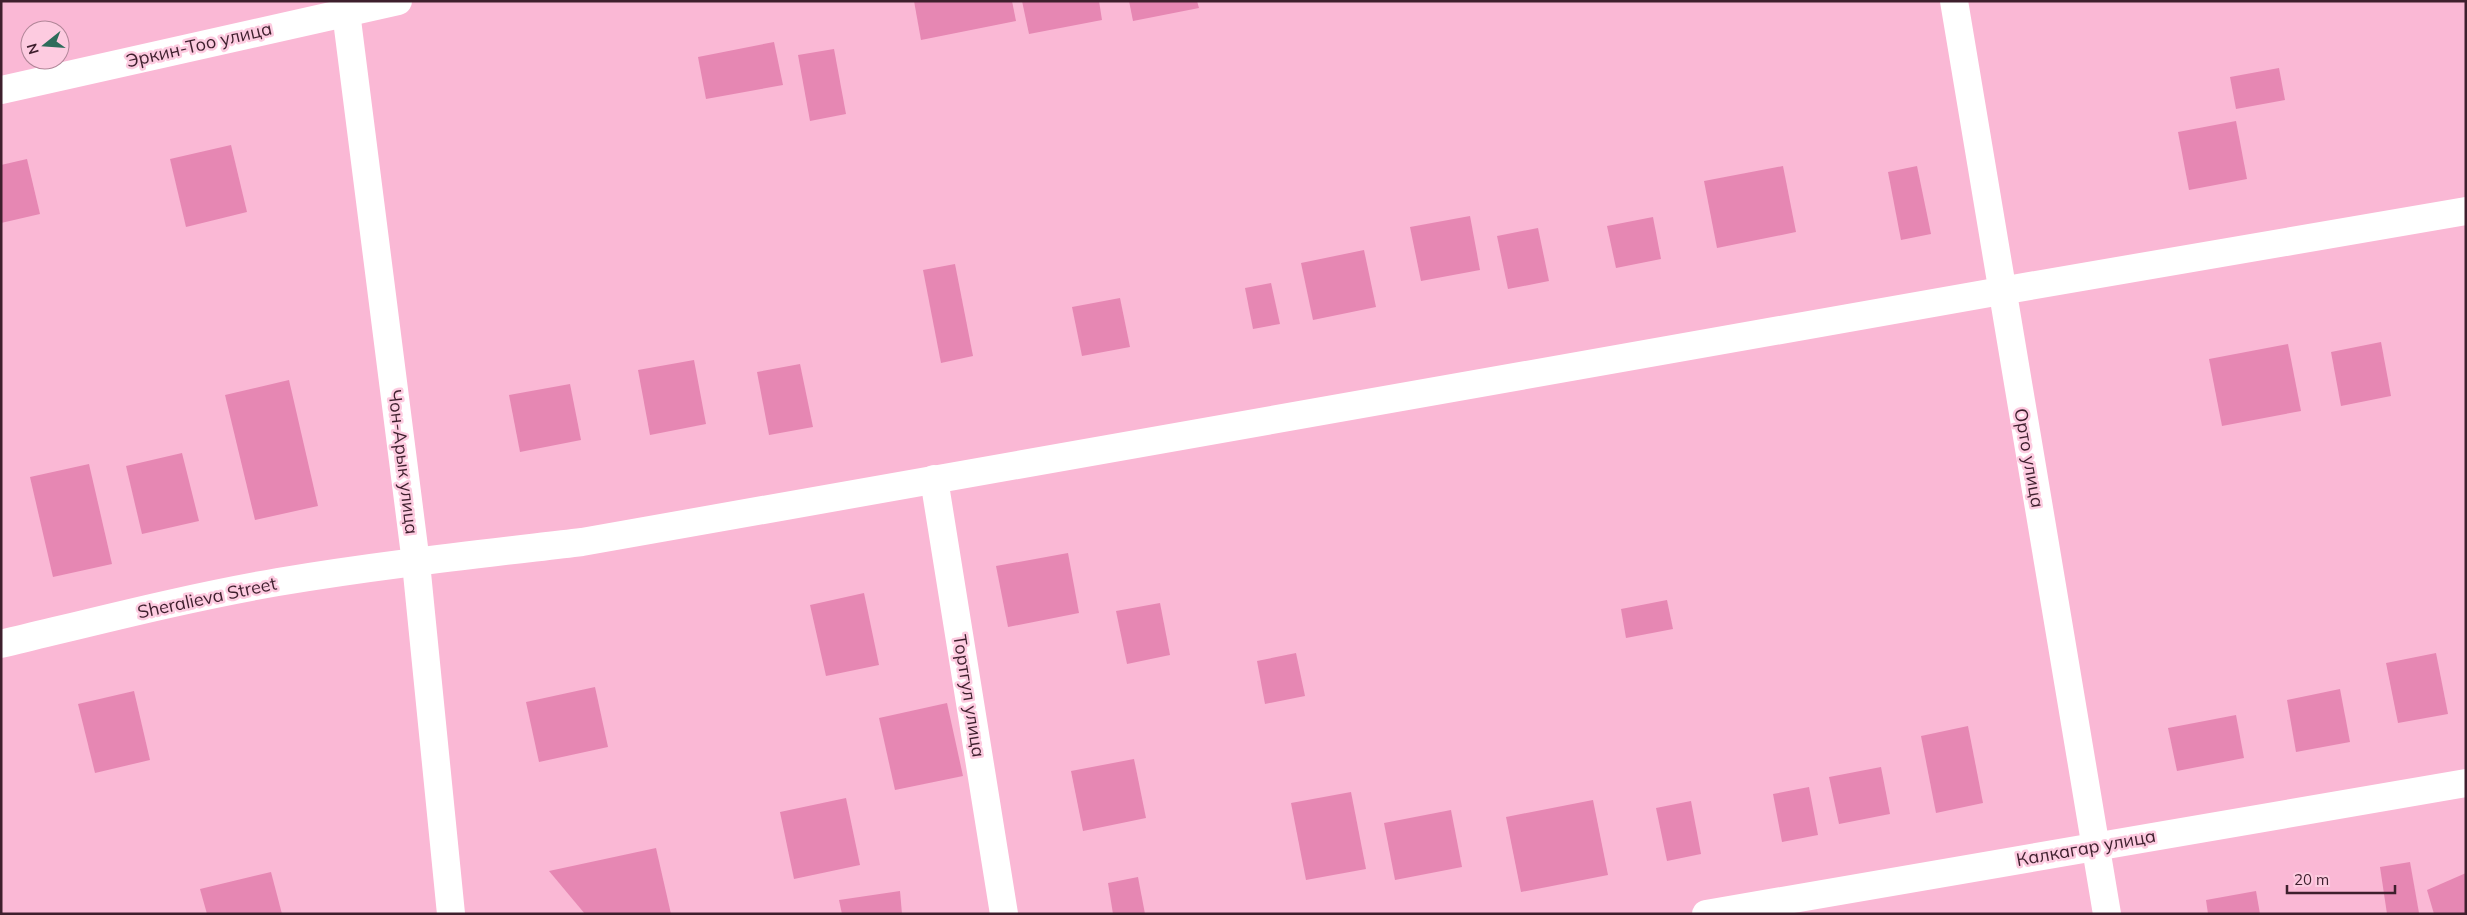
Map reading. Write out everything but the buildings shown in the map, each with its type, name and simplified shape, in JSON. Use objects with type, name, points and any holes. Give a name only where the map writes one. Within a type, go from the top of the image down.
[{"type":"street","name":"Эркин-Тоо улица","points":[[1,90],[398,1]]},
{"type":"street","name":"Орто улица","points":[[1954,1],[2000,291],[2107,914]]},
{"type":"street","name":"Чон-Арык улица","points":[[346,12],[416,563],[451,914]]},
{"type":"street","name":"Sheralieva Street","points":[[1,644],[182,601],[277,582],[582,542],[2000,291],[2466,212]]},
{"type":"street","name":"Тортгул улица","points":[[934,479],[1004,914]]},
{"type":"street","name":"Калкагар улица","points":[[1706,914],[2466,783]]}]
